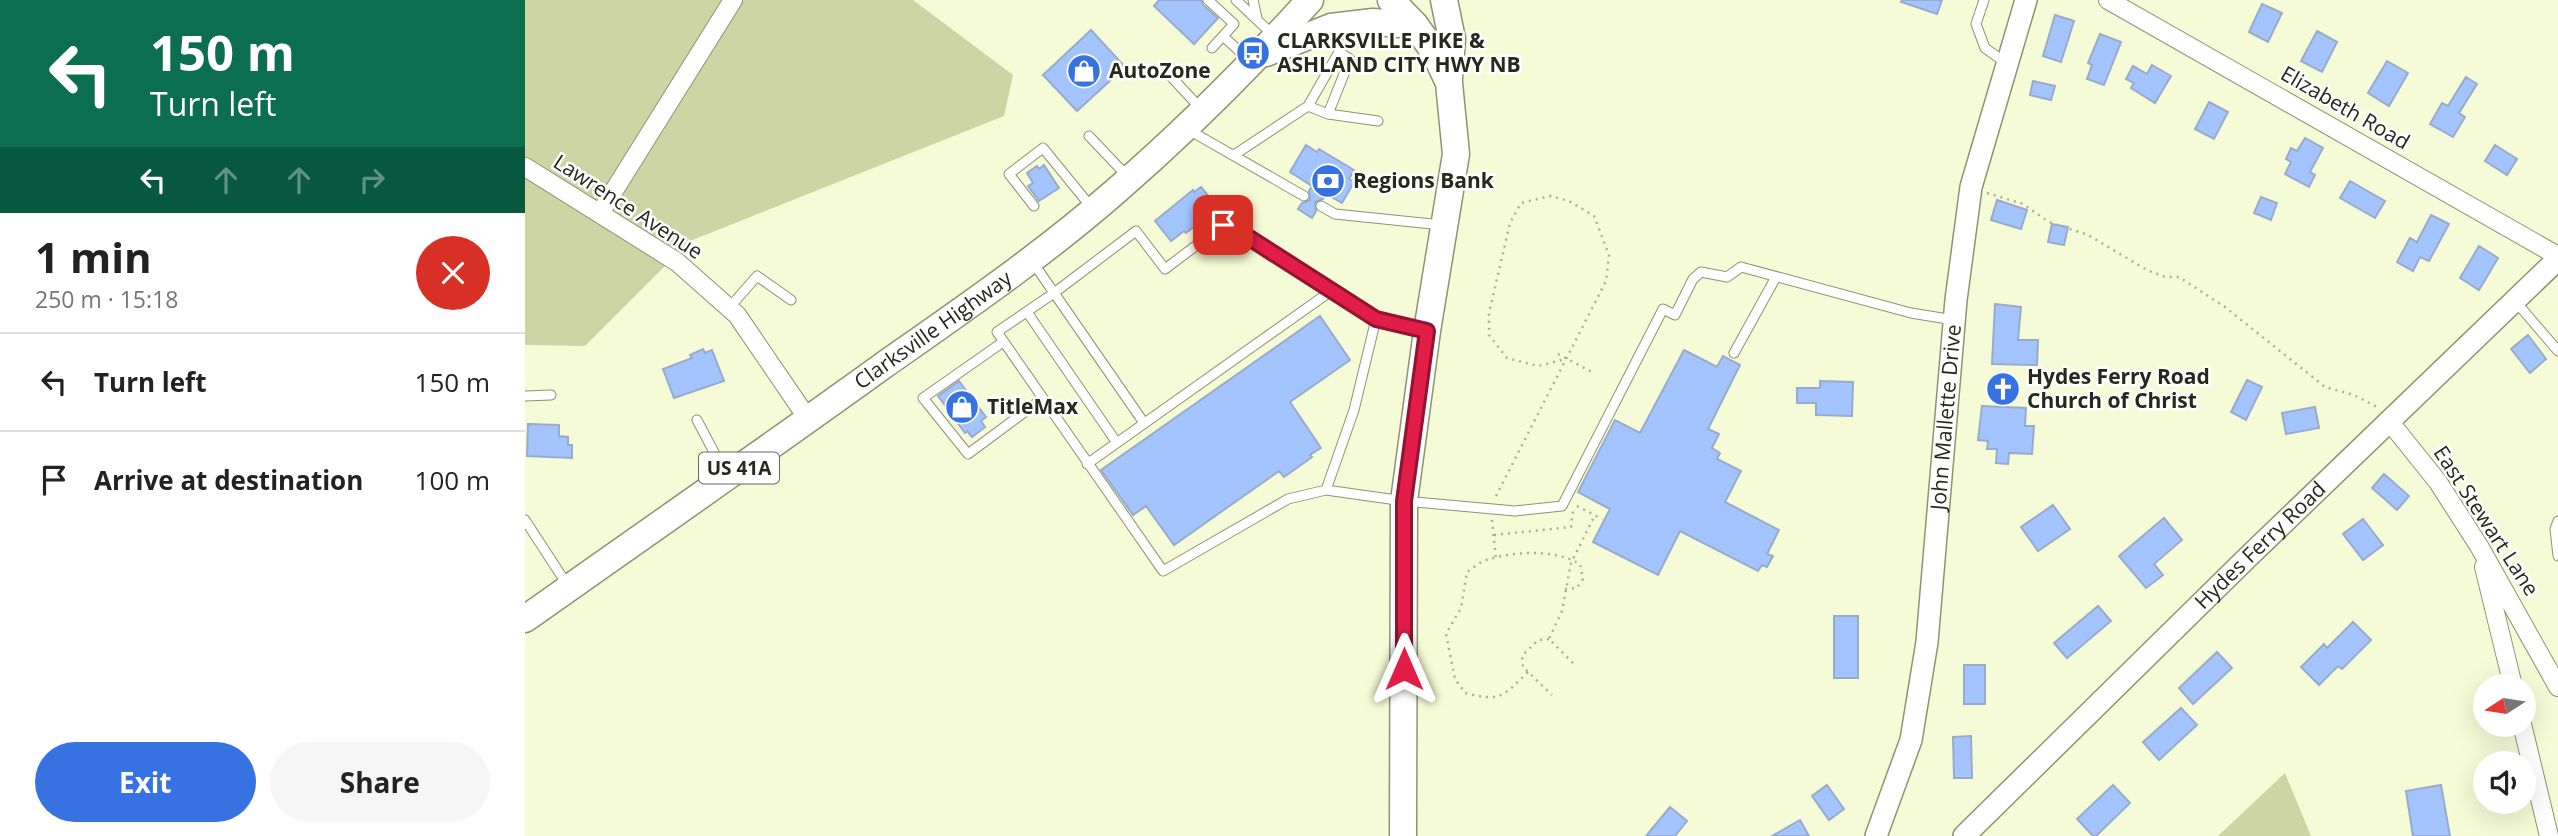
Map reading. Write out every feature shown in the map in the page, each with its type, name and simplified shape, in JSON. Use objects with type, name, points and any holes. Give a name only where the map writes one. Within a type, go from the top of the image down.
[{"type":"main road","name":"Clarksville Highway","points":[[525,619],[1031,259],[1129,179],[1255,59],[1264,27],[1310,0]]},
{"type":"main road","points":[[1391,0],[1415,25],[1435,53],[1449,83]]},
{"type":"main road","points":[[1403,836],[1404,501],[1427,331],[1456,154],[1449,83],[1452,40],[1444,0]]},
{"type":"main road","points":[[1255,59],[1331,27],[1373,22],[1415,25]]},
{"type":"street","points":[[600,213],[733,0]]},
{"type":"street","name":"John Mallette Drive","points":[[1876,836],[1911,740],[1927,642],[1955,320],[1971,187],[2026,0]]},
{"type":"street","name":"Elizabeth Road","points":[[2108,0],[2558,258]]},
{"type":"street","name":"Lawrence Avenue","points":[[525,167],[677,262],[737,315],[808,419]]},
{"type":"street","name":"Hydes Ferry Road","points":[[1964,836],[2385,415],[2558,258]]},
{"type":"street","name":"East Stewart Lane","points":[[2385,415],[2438,482],[2479,546],[2558,687]]},
{"type":"street","points":[[2479,546],[2510,674]]},
{"type":"street","points":[[2525,737],[2549,836]]},
{"type":"lane","points":[[1208,0],[1234,24],[1212,48]]},
{"type":"lane","points":[[1236,0],[1264,27]]},
{"type":"lane","points":[[1253,0],[1264,27]]},
{"type":"lane","points":[[1984,0],[1976,24],[1985,48],[2006,63]]},
{"type":"lane","points":[[1223,36],[1255,59]]},
{"type":"lane","points":[[1234,155],[1308,106],[1339,52],[1350,59],[1328,114]]},
{"type":"lane","points":[[1163,68],[1194,119],[1234,155],[1304,196]]},
{"type":"lane","points":[[1308,106],[1328,114],[1378,121]]},
{"type":"lane","points":[[1090,136],[1129,179]]},
{"type":"lane","points":[[1034,206],[1009,174],[1042,148],[1093,210]]},
{"type":"lane","points":[[1321,206],[1335,214],[1445,225]]},
{"type":"lane","points":[[1427,331],[1376,319],[1226,223],[1165,269],[1136,231],[997,332],[1163,571],[1288,499],[1327,490],[1404,501],[1515,511],[1562,506],[1663,309],[1675,315],[1693,279],[1702,272],[1727,277],[1741,267],[1911,313],[1955,320]]},
{"type":"lane","points":[[1031,259],[1145,423]]},
{"type":"lane","points":[[729,308],[757,276],[791,300]]},
{"type":"lane","points":[[1734,353],[1776,277]]},
{"type":"lane","points":[[1087,464],[1331,291]]},
{"type":"lane","points":[[2514,300],[2558,351]]},
{"type":"lane","points":[[1027,312],[1117,443]]},
{"type":"lane","points":[[1327,490],[1353,410],[1376,319]]},
{"type":"lane","points":[[1003,342],[923,398],[968,454],[1041,399]]},
{"type":"lane","points":[[525,396],[551,395]]},
{"type":"lane","points":[[697,420],[727,476]]},
{"type":"lane","points":[[525,520],[569,587]]},
{"type":"lane","points":[[2558,521],[2555,529],[2558,555]]},
{"type":"path","points":[[1971,187],[2023,204],[2049,222],[2088,235],[2147,270],[2165,277],[2179,277],[2225,307],[2325,387],[2354,395],[2385,415]]},
{"type":"path","points":[[1496,496],[1606,281],[1609,255],[1594,216],[1569,201],[1550,196],[1521,203],[1510,223],[1489,313],[1489,335],[1507,358],[1538,366],[1566,359]]},
{"type":"path","points":[[1558,354],[1592,372]]},
{"type":"path","points":[[1493,535],[1571,527],[1573,504],[1602,519]]},
{"type":"path","points":[[1549,639],[1562,611],[1573,560],[1595,515]]},
{"type":"path","points":[[1492,518],[1496,559]]},
{"type":"path","points":[[1528,672],[1505,694],[1490,700],[1465,693],[1455,679],[1446,634],[1461,608],[1467,572],[1485,560],[1544,552],[1563,555],[1580,564],[1583,579],[1577,589],[1565,589]]},
{"type":"path","points":[[1549,639],[1538,640],[1522,656],[1523,667],[1552,695]]},
{"type":"path","points":[[1549,639],[1573,663]]},
{"type":"green space","points":[[525,0],[913,0],[1013,75],[1004,116],[690,241],[585,346],[525,345]]},
{"type":"green space","points":[[2285,773],[2311,836],[2218,836]]},
{"type":"building","points":[[1159,0],[1201,0],[1218,18],[1194,44],[1154,6]]},
{"type":"building","points":[[1942,0],[1937,14],[1901,2]]},
{"type":"building","points":[[2262,4],[2282,13],[2268,42],[2249,32]]},
{"type":"building","points":[[2055,15],[2074,21],[2061,62],[2043,56]]},
{"type":"building","name":"AutoZone","points":[[1091,30],[1125,67],[1077,111],[1043,75]]},
{"type":"building","points":[[2317,31],[2337,42],[2322,72],[2301,61]]},
{"type":"building","points":[[2100,34],[2121,42],[2104,85],[2087,79],[2092,65],[2088,63]]},
{"type":"building","points":[[2387,61],[2408,73],[2389,106],[2368,93]]},
{"type":"building","points":[[2152,65],[2171,76],[2155,103],[2131,88],[2134,83],[2126,79],[2133,66],[2147,74]]},
{"type":"building","points":[[2466,77],[2477,84],[2459,113],[2465,117],[2453,137],[2430,124],[2442,103],[2448,106]]},
{"type":"building","points":[[2033,81],[2055,86],[2051,100],[2030,95]]},
{"type":"building","points":[[2209,102],[2228,112],[2214,139],[2195,129]]},
{"type":"building","points":[[2305,138],[2323,148],[2310,172],[2315,175],[2309,187],[2285,174],[2291,162],[2286,159],[2291,148],[2297,151]]},
{"type":"building","name":"Regions Bank","points":[[1306,145],[1317,152],[1319,149],[1354,170],[1349,179],[1354,182],[1342,203],[1326,194],[1323,199],[1315,202],[1316,211],[1312,218],[1298,209],[1302,203],[1310,200],[1309,191],[1312,186],[1290,172]]},
{"type":"building","points":[[2495,145],[2517,159],[2507,175],[2485,161]]},
{"type":"building","points":[[1044,165],[1059,188],[1039,201],[1028,186],[1033,183],[1027,173]]},
{"type":"building","points":[[2350,181],[2385,201],[2375,218],[2340,198]]},
{"type":"building","points":[[1201,187],[1216,205],[1194,222],[1196,225],[1186,233],[1184,231],[1171,241],[1155,221],[1193,190],[1194,192]]},
{"type":"building","points":[[2261,197],[2277,203],[2271,220],[2254,213]]},
{"type":"building","points":[[1997,200],[2027,210],[2021,229],[1991,220]]},
{"type":"building","points":[[2431,215],[2449,224],[2429,261],[2420,257],[2413,271],[2397,262],[2410,238],[2417,242]]},
{"type":"building","points":[[2052,224],[2068,227],[2064,245],[2048,242]]},
{"type":"building","points":[[2479,246],[2498,258],[2479,290],[2460,278]]},
{"type":"building","points":[[1995,304],[2021,307],[2018,340],[2038,340],[2037,365],[1992,364]]},
{"type":"building","points":[[1320,316],[1350,360],[1290,402],[1321,448],[1284,477],[1279,471],[1174,545],[1146,506],[1133,515],[1101,470]]},
{"type":"building","points":[[2528,335],[2546,359],[2530,373],[2511,349]]},
{"type":"building","points":[[703,349],[705,353],[712,350],[724,381],[674,398],[663,369],[692,358],[690,355]]},
{"type":"building","points":[[1684,350],[1717,367],[1723,356],[1740,365],[1708,429],[1719,434],[1712,448],[1720,453],[1717,459],[1741,471],[1725,502],[1779,530],[1767,554],[1773,556],[1767,567],[1762,565],[1758,571],[1680,531],[1658,575],[1593,542],[1610,509],[1578,492],[1615,420],[1640,433]]},
{"type":"building","points":[[2247,380],[2262,387],[2246,420],[2231,412]]},
{"type":"building","name":"TitleMax","points":[[959,381],[986,417],[981,421],[985,427],[972,437],[967,431],[965,433],[938,396]]},
{"type":"building","points":[[1820,381],[1853,382],[1852,416],[1816,415],[1816,403],[1797,403],[1797,388],[1820,388]]},
{"type":"building","points":[[1982,406],[2026,408],[2025,426],[2034,426],[2032,454],[2009,453],[2008,464],[1996,463],[1997,449],[1987,449],[1988,441],[1978,440]]},
{"type":"building","points":[[2315,407],[2319,428],[2286,434],[2282,413]]},
{"type":"building","points":[[528,424],[559,425],[559,436],[568,437],[568,445],[572,445],[572,458],[527,456]]},
{"type":"building","points":[[2384,474],[2409,496],[2397,510],[2372,488]]},
{"type":"building","points":[[2053,505],[2070,529],[2038,551],[2021,527]]},
{"type":"building","points":[[2164,518],[2182,540],[2154,564],[2163,575],[2146,588],[2119,556]]},
{"type":"building","points":[[2363,519],[2383,545],[2363,560],[2343,534]]},
{"type":"building","points":[[2098,606],[2111,621],[2067,658],[2054,643]]},
{"type":"building","points":[[1834,616],[1858,616],[1858,678],[1834,678]]},
{"type":"building","points":[[2353,622],[2371,640],[2342,669],[2338,666],[2319,685],[2301,667],[2324,644],[2327,648]]},
{"type":"building","points":[[2217,652],[2232,668],[2193,704],[2179,688]]},
{"type":"building","points":[[1964,665],[1985,665],[1985,704],[1964,704]]},
{"type":"building","points":[[2181,708],[2197,725],[2159,760],[2143,742]]},
{"type":"building","points":[[1971,736],[1972,778],[1954,778],[1953,737]]},
{"type":"building","points":[[1827,785],[1844,809],[1829,820],[1812,796]]},
{"type":"building","points":[[2113,785],[2130,803],[2093,836],[2077,819]]},
{"type":"building","points":[[2441,785],[2450,836],[2413,836],[2406,791]]},
{"type":"building","points":[[1670,807],[1687,821],[1675,836],[1646,836]]},
{"type":"building","points":[[1800,820],[1809,836],[1772,836]]},
{"type":"place","name":"CLARKSVILLE PIKE & ASHLAND CITY HWY NB","points":[[1253,53]]},
{"type":"place","name":"AutoZone","points":[[1084,71]]},
{"type":"place","name":"Regions Bank","points":[[1328,181]]},
{"type":"place","name":"Hydes Ferry Road Church of Christ","points":[[2003,389]]},
{"type":"place","name":"TitleMax","points":[[962,407]]},
{"type":"route","points":[[1223,225],[1226,223],[1376,319],[1427,331],[1404,501],[1404,669]]}]
